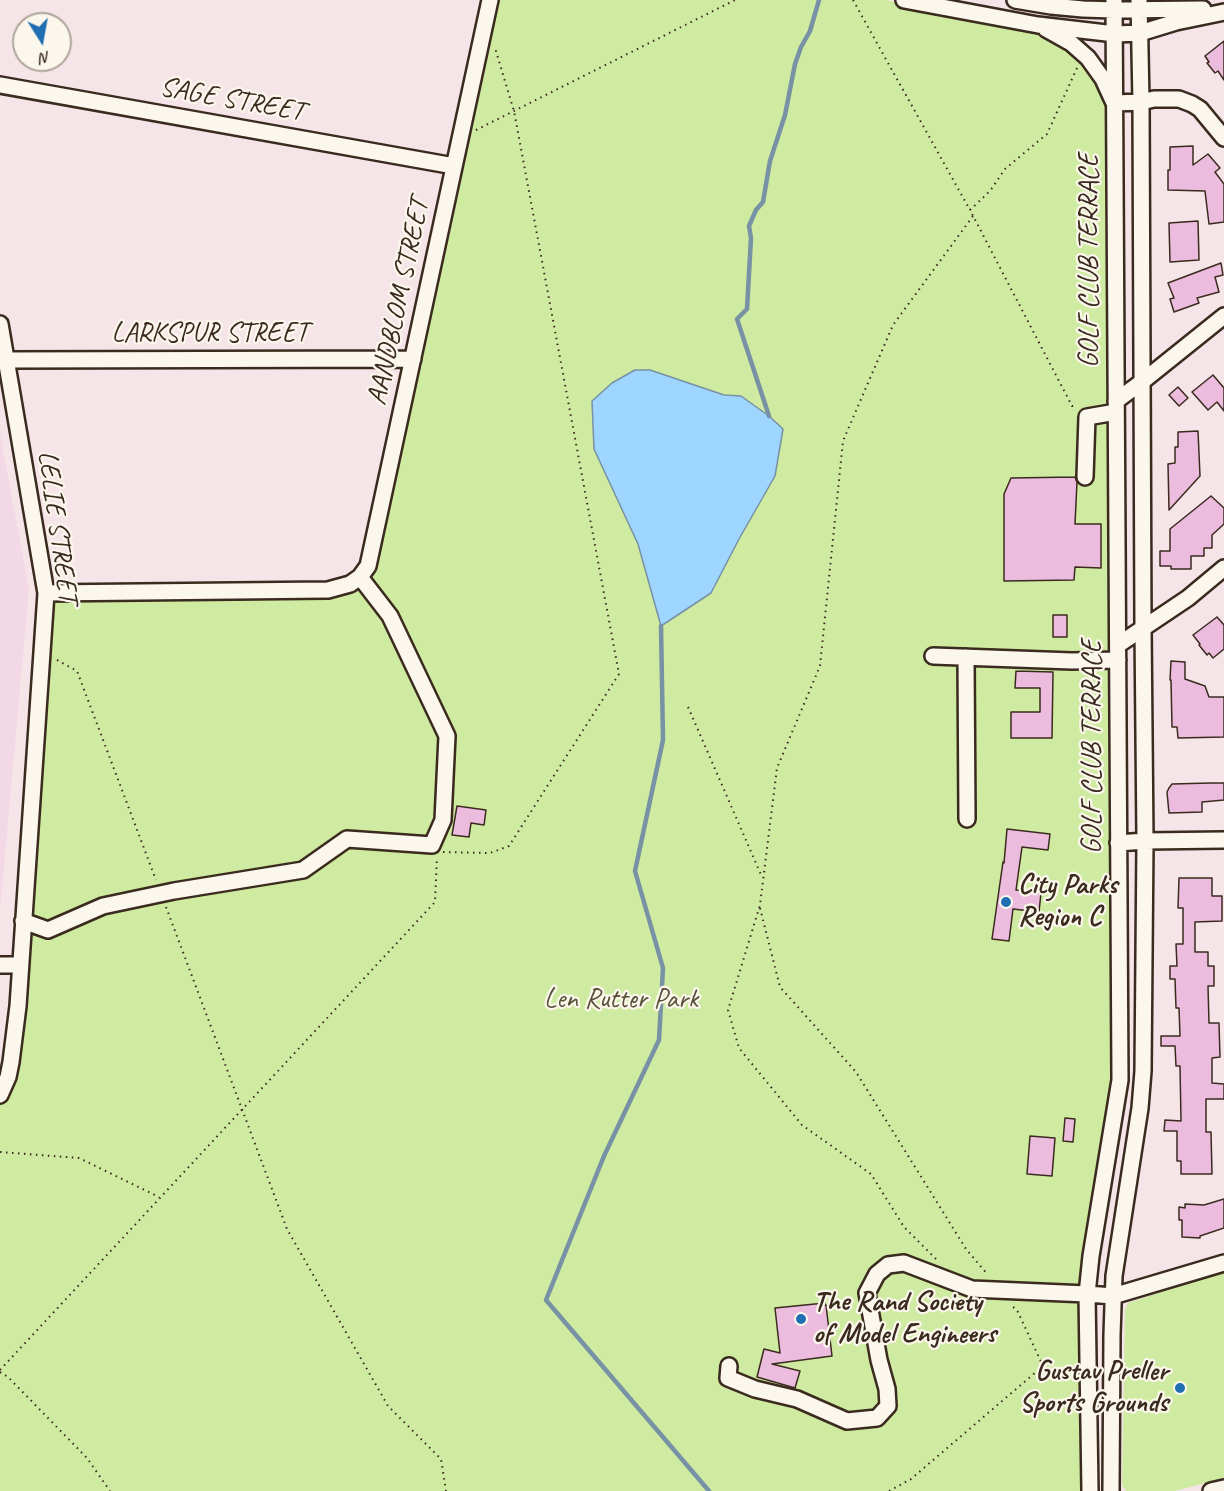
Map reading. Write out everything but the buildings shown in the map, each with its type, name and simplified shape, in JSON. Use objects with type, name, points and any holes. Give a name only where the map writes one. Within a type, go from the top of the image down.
[{"type":"street","name":"AANDBLOM STREET","points":[[360,577],[368,566],[490,0]]},
{"type":"street","points":[[904,0],[1038,25],[1115,34],[1140,33],[1224,10]]},
{"type":"street","points":[[1015,0],[1051,6],[1139,5],[1224,10]]},
{"type":"street","name":"GOLF CLUB TERRACE","points":[[1090,1491],[1087,1293],[1090,1256],[1120,1080],[1114,5]]},
{"type":"street","name":"GOLF CLUB TERRACE","points":[[1111,1491],[1113,1296],[1116,1254],[1140,1108],[1143,1071],[1145,841],[1139,5]]},
{"type":"street","points":[[1038,25],[1071,43],[1088,58],[1104,79],[1114,103],[1179,99],[1192,104],[1206,114],[1224,138]]},
{"type":"street","name":"SAGE STREET","points":[[0,84],[454,166]]},
{"type":"street","points":[[1085,477],[1087,417],[1116,406],[1143,381],[1224,316]]},
{"type":"street","name":"LELIE STREET","points":[[0,324],[46,593],[18,1006],[12,1062],[0,1095]]},
{"type":"street","name":"LARKSPUR STREET","points":[[7,360],[413,358]]},
{"type":"street","points":[[933,657],[1072,661],[1118,652],[1143,627],[1188,598],[1224,568]]},
{"type":"street","points":[[23,921],[48,930],[103,906],[303,870],[347,839],[432,845],[443,820],[447,736],[390,616],[360,577],[350,584],[328,590],[46,593]]},
{"type":"street","points":[[966,657],[967,819]]},
{"type":"street","points":[[1118,843],[1224,840]]},
{"type":"street","points":[[0,965],[20,965]]},
{"type":"street","points":[[729,1366],[728,1378],[755,1389],[797,1399],[847,1420],[877,1418],[888,1406],[887,1389],[879,1360],[867,1293],[876,1274],[888,1264],[904,1263],[972,1290],[1087,1293],[1113,1296],[1224,1263]]},
{"type":"street","points":[[1211,1491],[1224,1488]]},
{"type":"path","points":[[460,139],[735,0]]},
{"type":"path","points":[[854,0],[970,210],[1072,406],[1081,406]]},
{"type":"path","points":[[110,1491],[87,1458],[0,1371],[435,902],[437,851],[490,853],[509,846],[619,674],[514,111],[492,39]]},
{"type":"path","points":[[970,210],[990,191],[1005,169],[1047,134],[1077,68],[1088,58]]},
{"type":"path","points":[[941,1264],[904,1227],[871,1174],[802,1125],[739,1048],[728,1010],[760,904],[777,768],[820,666],[843,441],[893,325],[973,216]]},
{"type":"path","points":[[56,660],[77,671],[287,1229],[388,1406],[441,1459],[446,1491]]},
{"type":"path","points":[[688,707],[763,879]]},
{"type":"path","points":[[760,908],[780,987],[856,1072],[966,1249],[988,1275]]},
{"type":"path","points":[[0,1152],[79,1158],[160,1197]]},
{"type":"path","points":[[889,1491],[911,1479],[1043,1366],[1017,1310],[1009,1302]]},
{"type":"shaded area","points":[[0,433],[29,589],[0,910]]},
{"type":"green space","name":"Len Rutter Park","points":[[495,0],[886,0],[1038,30],[1069,47],[1092,70],[1106,102],[1112,1080],[1084,1245],[1079,1294],[1083,1491],[0,1491],[0,1104],[6,1095],[50,597],[362,582]]},
{"type":"green space","name":"Gustav Preller Sports Grounds","points":[[1224,1271],[1224,1478],[1175,1491],[1126,1491],[1122,1485],[1125,1310],[1128,1303]]},
{"type":"water","points":[[635,370],[650,370],[724,395],[741,396],[783,429],[775,476],[711,593],[661,626],[638,544],[594,449],[592,401],[612,383]]},
{"type":"waterway","points":[[769,416],[737,319],[747,309],[751,238],[749,226],[756,210],[763,202],[770,161],[785,115],[795,64],[810,31],[819,0]]},
{"type":"waterway","points":[[661,626],[663,740],[635,871],[663,968],[659,1040],[604,1156],[546,1300],[709,1491]]},
{"type":"place","name":"City Parks Region C","points":[[1006,902]]},
{"type":"place","name":"The Rand Society of Model Engineers","points":[[801,1319]]},
{"type":"place","name":"Gustav Preller Sports Grounds","points":[[1180,1388]]}]
